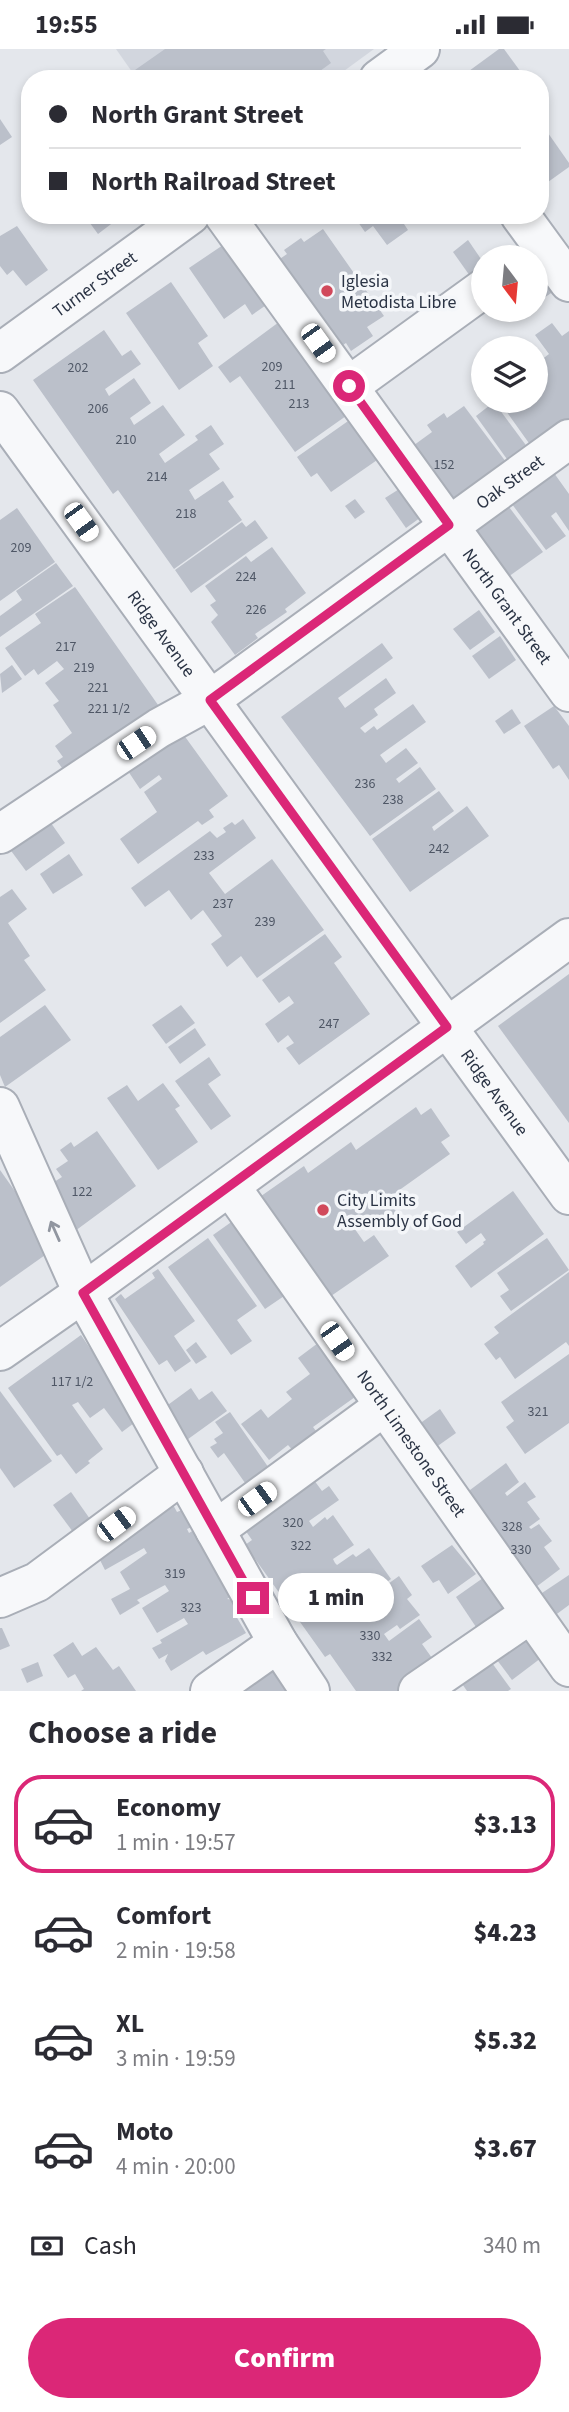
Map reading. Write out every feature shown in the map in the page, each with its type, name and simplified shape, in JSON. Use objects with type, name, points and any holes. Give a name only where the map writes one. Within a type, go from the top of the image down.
[{"type":"street","name":"Turner Street","points":[[0,353],[179,224]]},
{"type":"street","name":"North Grant Street","points":[[231,224],[569,692]]},
{"type":"street","points":[[524,224],[532,245]]},
{"type":"street","points":[[548,263],[569,282]]},
{"type":"street","points":[[349,386],[471,298]]},
{"type":"street","name":"Ridge Avenue","points":[[0,411],[569,1195]]},
{"type":"street","name":"Oak Street","points":[[0,834],[159,728],[210,700],[569,439]]},
{"type":"street","points":[[0,1351],[569,938]]},
{"type":"street","points":[[0,1107],[83,1293],[278,1643],[310,1691]]},
{"type":"street","name":"North Limestone Street","points":[[230,1186],[383,1407],[569,1667]]},
{"type":"street","points":[[215,1530],[383,1407]]},
{"type":"street","points":[[0,1598],[37,1582],[184,1473]]},
{"type":"street","points":[[418,1691],[530,1613]]},
{"type":"street","points":[[210,1691],[278,1643]]},
{"type":"shaded area","points":[[116,49],[374,49],[345,70],[131,70]]},
{"type":"building","points":[[165,49],[326,49],[323,51],[331,63],[321,70],[135,70]]},
{"type":"building","points":[[499,49],[504,49],[519,70],[470,70]]},
{"type":"building","points":[[0,119],[12,137],[0,145]]},
{"type":"building","points":[[549,134],[569,163],[569,167],[549,181]]},
{"type":"building","points":[[91,224],[111,224],[98,234]]},
{"type":"building","points":[[359,224],[404,224],[408,230],[387,245],[373,226],[365,232]]},
{"type":"building","points":[[17,226],[48,270],[26,286],[13,270],[7,275],[0,266],[0,236]]},
{"type":"building","name":"Iglesia Metodista Libre","points":[[323,229],[384,316],[367,327],[373,336],[351,351],[346,343],[331,353],[271,265],[287,254],[284,250],[301,238],[304,242]]},
{"type":"building","points":[[468,240],[471,245],[471,275],[470,276],[453,252]]},
{"type":"building","points":[[229,241],[272,301],[252,315],[245,304],[224,319],[189,268]]},
{"type":"building","points":[[548,280],[557,289],[548,295]]},
{"type":"building","points":[[171,282],[208,336],[198,343],[213,366],[179,390],[126,313]]},
{"type":"building","points":[[279,322],[346,416],[295,452],[240,376],[230,383],[218,367]]},
{"type":"building","points":[[552,323],[562,336],[569,331],[569,419],[531,446],[508,413],[548,413],[548,336],[535,335]]},
{"type":"building","points":[[104,330],[122,356],[131,350],[141,364],[105,389],[109,396],[134,378],[151,403],[130,418],[134,425],[163,405],[185,435],[159,454],[165,463],[198,440],[195,436],[211,425],[224,444],[209,454],[220,469],[189,490],[195,500],[223,481],[234,497],[228,501],[242,520],[174,569],[118,490],[113,494],[33,380]]},
{"type":"building","points":[[464,406],[506,462],[439,511],[399,456],[432,432],[427,425],[444,413],[447,418]]},
{"type":"building","points":[[480,413],[502,413],[528,448],[509,462],[476,416]]},
{"type":"building","points":[[351,419],[380,458],[331,492],[317,473],[311,477],[297,457]]},
{"type":"building","points":[[549,466],[569,494],[569,531],[556,512],[551,516],[566,536],[546,550],[506,496]]},
{"type":"building","points":[[404,486],[424,515],[406,528],[385,498]]},
{"type":"building","points":[[355,499],[365,512],[355,519],[345,506]]},
{"type":"building","points":[[503,499],[543,552],[501,582],[462,528]]},
{"type":"building","points":[[17,508],[55,562],[0,601],[0,520]]},
{"type":"building","points":[[255,520],[268,538],[191,593],[175,570],[242,522],[246,527]]},
{"type":"building","points":[[272,547],[306,593],[285,609],[287,612],[255,634],[258,638],[235,655],[211,622],[218,615],[210,605],[216,601],[205,586],[246,556],[251,562]]},
{"type":"building","points":[[56,563],[73,586],[0,637],[0,616],[22,600],[16,591]]},
{"type":"building","points":[[75,587],[163,712],[70,779],[57,761],[63,757],[55,746],[72,733],[53,705],[59,701],[45,683],[64,669],[57,661],[38,675],[34,669],[25,676],[5,648],[41,623],[35,614]]},
{"type":"building","points":[[479,610],[495,632],[470,650],[453,629]]},
{"type":"building","points":[[500,636],[516,660],[489,679],[472,656]]},
{"type":"building","points":[[382,643],[393,658],[338,698],[345,708],[386,678],[396,693],[374,709],[378,715],[360,728],[365,733],[374,726],[377,730],[413,704],[426,722],[380,755],[386,763],[406,748],[418,763],[396,779],[399,783],[420,767],[436,789],[370,836],[281,717]]},
{"type":"building","points":[[12,665],[22,679],[2,693],[0,674]]},
{"type":"building","points":[[554,706],[569,726],[569,780],[559,765],[553,769],[524,726]]},
{"type":"building","points":[[512,709],[521,723],[504,734],[495,721]]},
{"type":"building","points":[[178,727],[228,796],[209,810],[214,817],[202,825],[198,821],[138,864],[120,839],[157,812],[144,792],[162,779],[159,775],[140,789],[124,765]]},
{"type":"building","points":[[439,791],[454,811],[432,827],[434,831],[467,806],[489,836],[410,892],[372,839]]},
{"type":"building","points":[[46,816],[65,843],[26,871],[6,844]]},
{"type":"building","points":[[243,819],[256,838],[209,873],[225,894],[272,859],[324,930],[257,978],[241,956],[227,967],[211,944],[222,936],[203,910],[191,920],[169,890],[145,907],[131,888],[210,831],[217,838],[226,832],[223,828],[232,822],[235,825]]},
{"type":"building","points":[[69,854],[83,875],[53,894],[40,874]]},
{"type":"building","points":[[12,889],[27,909],[8,923],[30,956],[24,960],[46,990],[0,1023],[0,897]]},
{"type":"building","points":[[325,934],[342,957],[334,963],[370,1014],[299,1065],[286,1048],[294,1043],[288,1035],[278,1043],[265,1024],[294,1003],[289,996],[279,1003],[262,980]]},
{"type":"building","points":[[569,974],[569,1123],[498,1026]]},
{"type":"building","points":[[45,1005],[71,1040],[5,1087],[0,1075],[0,1037]]},
{"type":"building","points":[[181,1005],[195,1023],[166,1044],[152,1025]]},
{"type":"building","points":[[195,1028],[206,1045],[180,1064],[168,1047]]},
{"type":"building","points":[[209,1057],[221,1075],[208,1084],[231,1116],[211,1130],[175,1081]]},
{"type":"building","points":[[163,1083],[180,1106],[175,1109],[198,1142],[158,1170],[107,1098],[127,1085],[138,1101]]},
{"type":"building","name":"City Limits Assembly of God","points":[[416,1107],[421,1115],[431,1108],[450,1136],[441,1142],[450,1154],[391,1196],[395,1202],[391,1205],[399,1215],[377,1230],[367,1215],[352,1225],[364,1242],[374,1235],[389,1256],[318,1305],[247,1206],[304,1166],[308,1173],[351,1142],[356,1150]]},
{"type":"building","points":[[97,1131],[136,1186],[75,1231],[54,1182],[62,1177],[56,1169],[68,1161],[60,1150],[71,1142],[74,1147]]},
{"type":"building","points":[[0,1170],[55,1248],[0,1287]]},
{"type":"building","points":[[513,1191],[544,1234],[471,1288],[455,1266],[486,1240],[481,1233],[466,1244],[457,1232]]},
{"type":"building","points":[[237,1218],[290,1292],[265,1309],[213,1235]]},
{"type":"building","points":[[208,1238],[257,1306],[237,1320],[252,1341],[231,1355],[168,1267]]},
{"type":"building","points":[[547,1238],[569,1270],[511,1311],[500,1296],[509,1290],[497,1273]]},
{"type":"building","points":[[158,1269],[195,1321],[174,1336],[191,1361],[175,1372],[167,1360],[159,1365],[115,1299],[121,1294],[125,1299],[155,1278],[152,1273]]},
{"type":"building","points":[[569,1272],[569,1346],[566,1342],[515,1379],[500,1357],[496,1360],[484,1344],[499,1333],[494,1327]]},
{"type":"building","points":[[81,1335],[138,1420],[122,1432],[104,1408],[90,1418],[78,1402],[72,1405],[103,1449],[76,1474],[61,1454],[57,1456],[8,1388]]},
{"type":"building","points":[[322,1340],[362,1392],[313,1427],[319,1435],[295,1453],[288,1445],[269,1460],[241,1424],[261,1409],[268,1418],[292,1399],[286,1392],[310,1374],[298,1358]]},
{"type":"building","points":[[196,1342],[207,1357],[196,1364],[186,1350]]},
{"type":"building","points":[[569,1354],[569,1423],[525,1454],[506,1427],[514,1421],[501,1402]]},
{"type":"building","points":[[191,1388],[199,1400],[212,1391],[227,1411],[184,1442],[161,1410]]},
{"type":"building","points":[[0,1391],[52,1461],[14,1488],[0,1468]]},
{"type":"building","points":[[440,1409],[456,1433],[432,1450],[415,1427]]},
{"type":"building","points":[[230,1412],[273,1474],[250,1490],[224,1453],[218,1458],[210,1447],[217,1443],[214,1439],[223,1433],[215,1422]]},
{"type":"building","points":[[506,1463],[519,1482],[505,1493],[507,1496],[525,1482],[536,1497],[527,1502],[540,1519],[529,1527],[531,1529],[539,1524],[552,1541],[544,1547],[560,1569],[532,1590],[458,1499]]},
{"type":"building","points":[[311,1476],[322,1491],[329,1486],[339,1500],[309,1521],[313,1527],[325,1517],[327,1520],[333,1515],[354,1545],[333,1559],[335,1563],[337,1565],[353,1554],[356,1557],[369,1548],[391,1579],[380,1587],[377,1583],[359,1596],[363,1602],[376,1593],[378,1595],[383,1592],[381,1589],[399,1576],[412,1595],[407,1599],[420,1615],[400,1629],[397,1625],[384,1634],[389,1641],[419,1619],[432,1637],[422,1644],[437,1665],[401,1691],[356,1691],[330,1654],[325,1657],[245,1545],[252,1540],[238,1520]]},
{"type":"building","points":[[71,1492],[90,1519],[73,1532],[53,1505]]},
{"type":"building","points":[[166,1492],[177,1512],[182,1510],[192,1527],[187,1529],[189,1533],[194,1530],[232,1596],[227,1599],[235,1600],[242,1613],[236,1616],[246,1633],[206,1655],[203,1651],[171,1671],[165,1661],[168,1654],[159,1659],[152,1648],[162,1643],[160,1640],[188,1624],[184,1618],[157,1633],[142,1608],[169,1591],[165,1585],[137,1600],[140,1603],[120,1615],[111,1599],[130,1589],[120,1572],[147,1553],[144,1548],[105,1570],[99,1558]]},
{"type":"building","points":[[452,1545],[476,1574],[448,1594],[439,1580],[433,1583],[421,1566]]},
{"type":"building","points":[[569,1575],[569,1605],[546,1622],[530,1601]]},
{"type":"building","points":[[483,1578],[504,1608],[476,1627],[456,1597]]},
{"type":"building","points":[[525,1626],[545,1655],[512,1680],[491,1652]]},
{"type":"building","points":[[0,1628],[10,1646],[0,1650]]},
{"type":"building","points":[[73,1642],[82,1656],[96,1647],[113,1670],[119,1666],[136,1691],[81,1691],[84,1689],[75,1674],[68,1678],[53,1655]]},
{"type":"building","points":[[263,1656],[288,1691],[216,1691]]},
{"type":"building","points":[[487,1656],[511,1689],[508,1691],[467,1691],[458,1678]]},
{"type":"building","points":[[38,1662],[43,1676],[27,1683],[21,1669]]},
{"type":"place","name":"Iglesia Metodista Libre","points":[[327,291]]},
{"type":"place","name":"City Limits Assembly of God","points":[[323,1210]]},
{"type":"route","points":[[253,1598],[83,1293],[447,1027],[210,700],[449,525],[349,386]]}]
